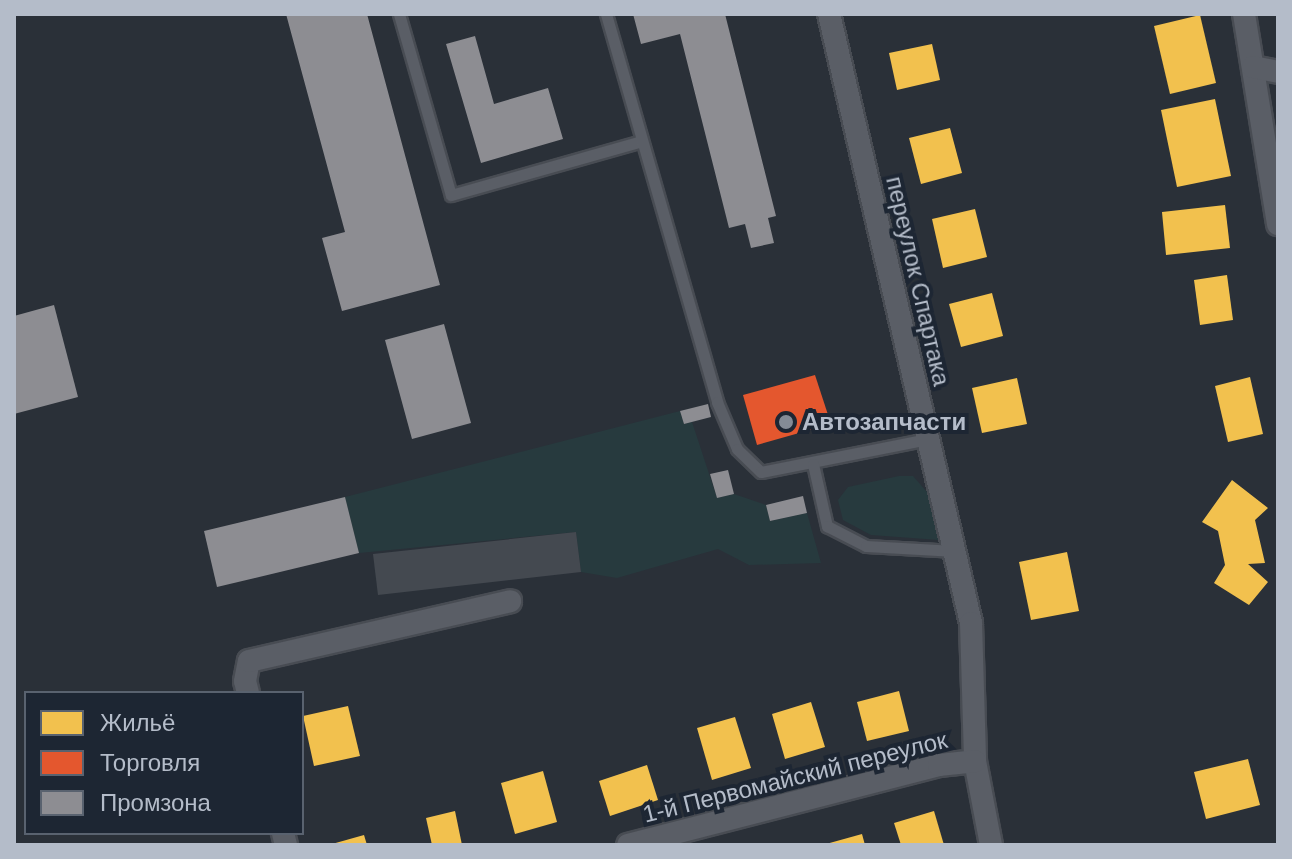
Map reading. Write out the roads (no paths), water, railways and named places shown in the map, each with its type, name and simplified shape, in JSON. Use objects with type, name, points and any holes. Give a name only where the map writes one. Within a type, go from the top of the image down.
[{"type":"street","name":"переулок Спартака","points":[[829,14],[971,623],[975,761],[991,845]]},
{"type":"street","points":[[1244,14],[1278,224]]},
{"type":"street","points":[[1253,67],[1278,72]]},
{"type":"street","points":[[248,691],[245,681],[249,661],[510,601]]},
{"type":"street","name":"1-й Первомайский переулок","points":[[628,845],[939,765],[975,761]]},
{"type":"lane","points":[[399,14],[451,195],[642,141]]},
{"type":"lane","points":[[606,14],[717,402],[737,449],[761,472],[928,439]]},
{"type":"lane","points":[[813,464],[827,526],[866,546],[955,551]]},
{"type":"place","name":"Автозапчасти","points":[[786,422]]}]
